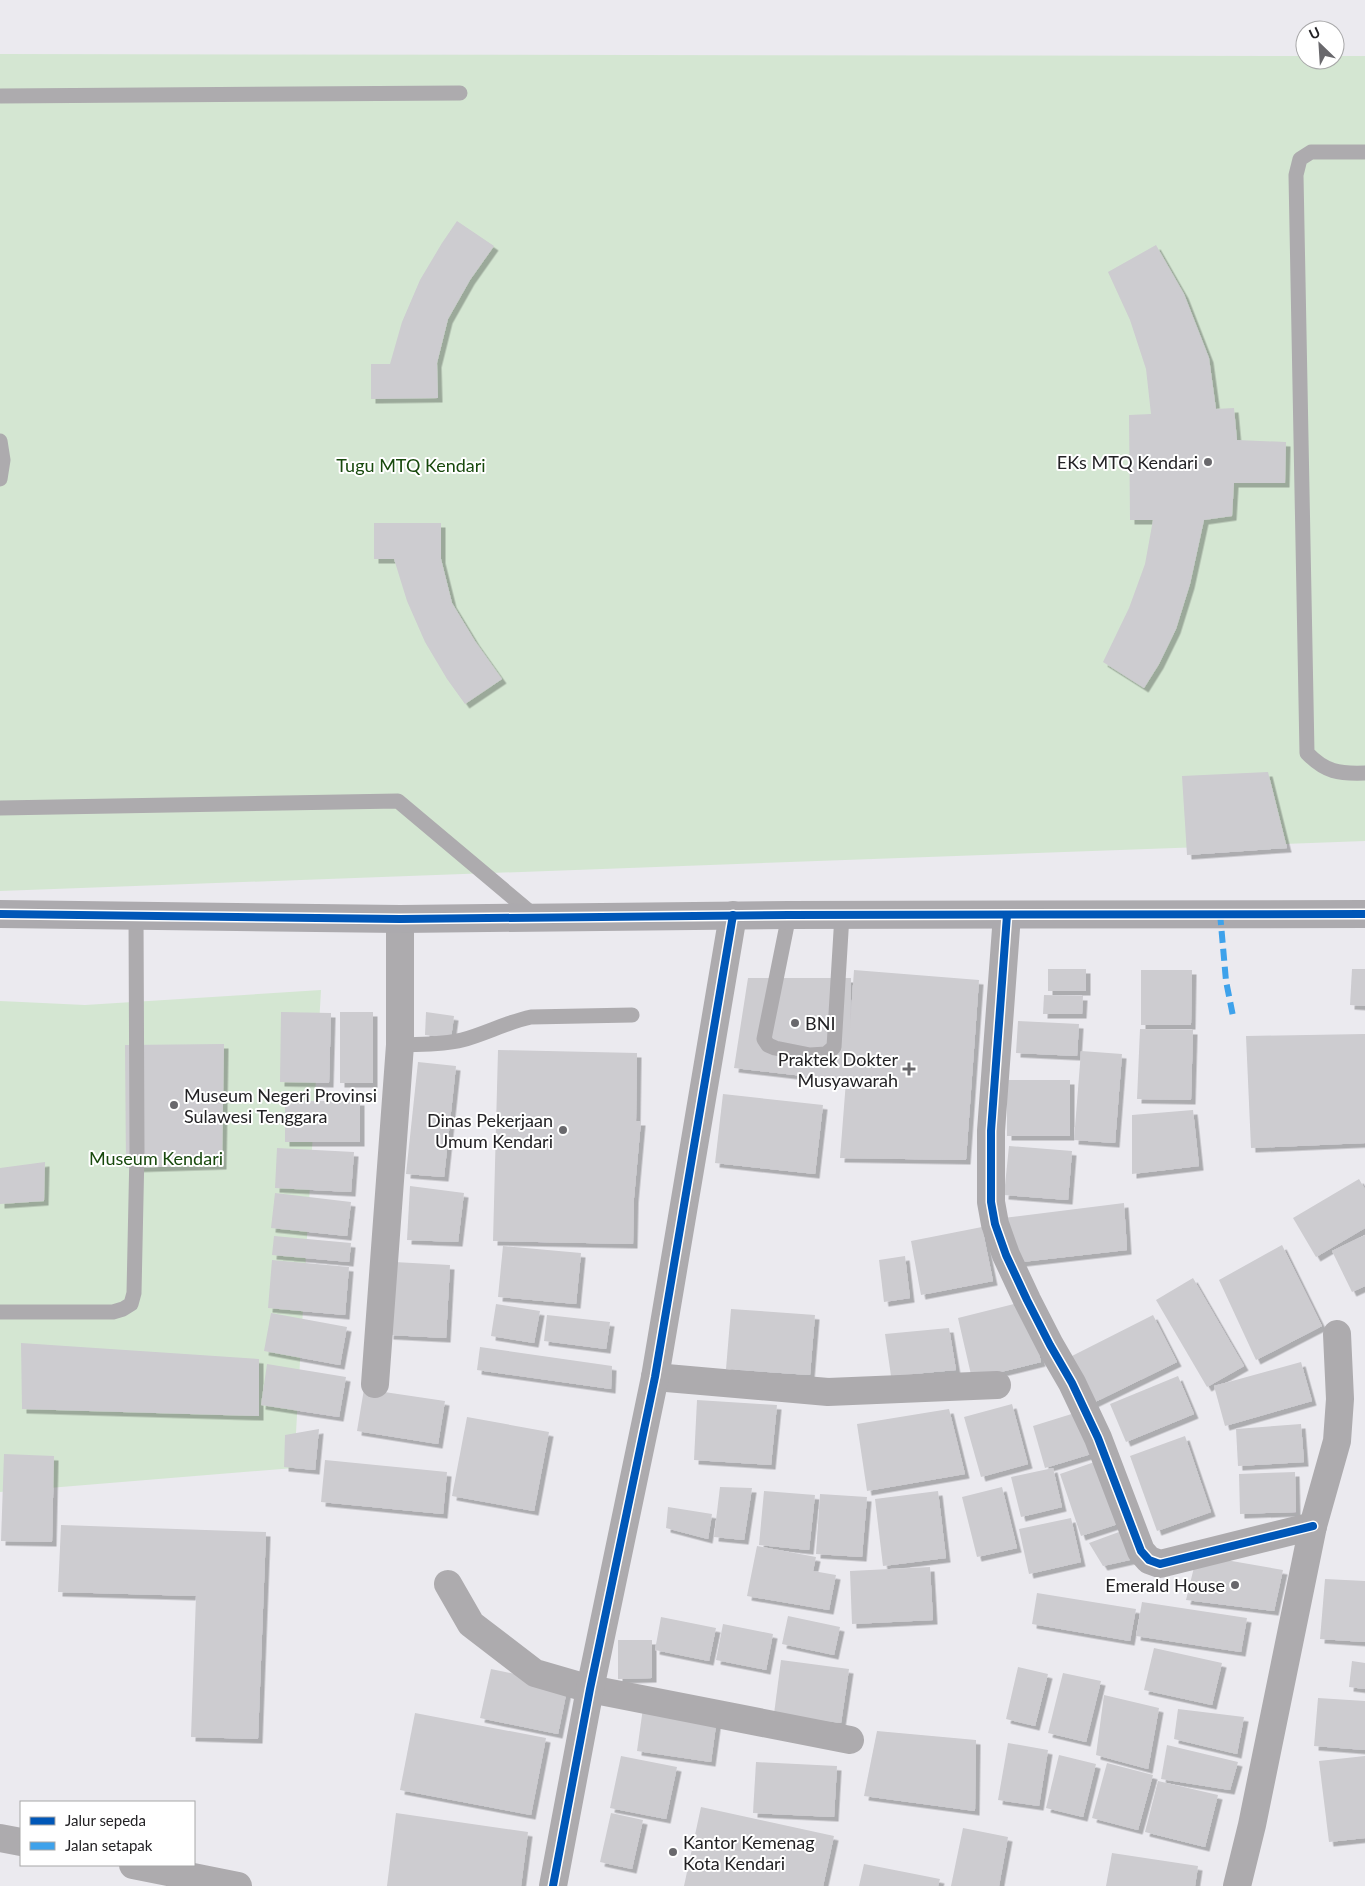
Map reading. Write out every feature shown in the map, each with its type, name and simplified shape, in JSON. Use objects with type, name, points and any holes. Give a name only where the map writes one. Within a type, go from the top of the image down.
[{"type":"street","points":[[0,914],[400,919],[789,915],[1365,914]]},
{"type":"street","points":[[1007,915],[991,1131],[991,1202],[995,1224],[1010,1264],[1050,1345],[1072,1383],[1098,1438],[1141,1551],[1149,1560],[1160,1564],[1312,1526]]},
{"type":"street","points":[[553,1886],[590,1689],[655,1377],[732,916]]},
{"type":"street","points":[[375,1384],[400,1045],[400,919]]},
{"type":"street","points":[[1237,1886],[1264,1766],[1312,1526],[1336,1441],[1340,1399],[1338,1334]]},
{"type":"street","points":[[655,1377],[828,1392],[997,1384]]},
{"type":"street","points":[[448,1584],[471,1624],[535,1672],[590,1689],[850,1740]]},
{"type":"street","points":[[0,1838],[20,1842]]},
{"type":"street","points":[[138,1866],[238,1886]]},
{"type":"lane","points":[[0,96],[460,94]]},
{"type":"lane","points":[[1365,152],[1311,152],[1300,160],[1296,175],[1307,753],[1319,765],[1346,774],[1365,773]]},
{"type":"lane","points":[[0,441],[3,460],[0,479]]},
{"type":"lane","points":[[0,808],[398,801],[537,918]]},
{"type":"lane","points":[[789,915],[764,1038],[768,1045],[775,1048],[810,1055],[826,1054],[834,1047],[842,915]]},
{"type":"lane","points":[[0,1312],[113,1312],[131,1304],[134,1293],[137,1151],[136,916]]},
{"type":"lane","points":[[400,1045],[447,1043],[464,1040],[517,1020],[531,1017],[632,1015]]},
{"type":"green space","name":"Tugu MTQ Kendari","points":[[0,54],[1295,56],[1295,70],[1345,70],[1345,56],[1365,56],[1365,841],[0,891]]},
{"type":"green space","name":"Museum Kendari","points":[[321,990],[294,1468],[0,1492],[0,1001],[85,1005]]},
{"type":"building","points":[[457,221],[494,246],[470,280],[448,319],[437,363],[438,398],[371,399],[371,364],[390,364],[402,322],[420,280]]},
{"type":"building","name":"EKs MTQ Kendari","points":[[1156,245],[1184,294],[1209,358],[1216,409],[1234,408],[1237,440],[1286,442],[1285,483],[1234,483],[1232,516],[1204,520],[1190,584],[1176,629],[1159,664],[1144,688],[1103,662],[1129,608],[1145,564],[1153,520],[1130,520],[1129,415],[1151,414],[1146,369],[1130,320],[1108,272]]},
{"type":"building","points":[[374,523],[441,523],[441,559],[452,603],[475,641],[502,679],[465,704],[447,679],[425,642],[407,601],[394,559],[374,559]]},
{"type":"building","points":[[1268,772],[1287,848],[1187,855],[1182,776]]},
{"type":"building","points":[[1048,969],[1086,969],[1086,991],[1048,991]]},
{"type":"building","points":[[1352,969],[1365,969],[1365,1006],[1350,1005]]},
{"type":"building","name":"Praktek Dokter Musyawarah","points":[[854,970],[979,980],[966,1160],[840,1158],[846,1081],[734,1068],[748,978],[851,978],[850,1029]]},
{"type":"building","points":[[1141,970],[1192,970],[1191,1025],[1141,1025]]},
{"type":"building","points":[[1044,995],[1083,996],[1082,1014],[1043,1014]]},
{"type":"building","points":[[281,1012],[331,1013],[329,1083],[280,1082]]},
{"type":"building","points":[[340,1012],[373,1012],[373,1083],[340,1083]]},
{"type":"building","points":[[426,1012],[454,1016],[451,1038],[425,1035]]},
{"type":"building","points":[[1018,1021],[1079,1024],[1077,1056],[1016,1053]]},
{"type":"building","points":[[1140,1029],[1193,1030],[1191,1100],[1137,1099]]},
{"type":"building","points":[[1365,1034],[1365,1143],[1251,1148],[1246,1036]]},
{"type":"building","name":"Museum Negeri Provinsi Sulawesi Tenggara","points":[[224,1044],[222,1165],[126,1168],[125,1045]]},
{"type":"building","points":[[498,1050],[637,1053],[636,1121],[641,1121],[634,1198],[633,1244],[493,1241]]},
{"type":"building","points":[[1081,1051],[1122,1054],[1115,1143],[1074,1140]]},
{"type":"building","points":[[418,1062],[456,1066],[444,1177],[406,1174]]},
{"type":"building","points":[[1007,1080],[1070,1080],[1070,1136],[1007,1136]]},
{"type":"building","points":[[723,1094],[823,1105],[815,1174],[715,1163]]},
{"type":"building","points":[[285,1101],[360,1101],[360,1142],[285,1142]]},
{"type":"building","points":[[1193,1110],[1199,1166],[1132,1174],[1132,1115]]},
{"type":"building","points":[[1009,1146],[1072,1151],[1068,1200],[1004,1195]]},
{"type":"building","points":[[277,1148],[354,1152],[351,1192],[275,1188]]},
{"type":"building","points":[[45,1162],[44,1201],[0,1204],[0,1168]]},
{"type":"building","points":[[1359,1179],[1365,1189],[1365,1228],[1316,1257],[1293,1218]]},
{"type":"building","points":[[410,1186],[464,1193],[458,1242],[407,1240]]},
{"type":"building","points":[[275,1193],[351,1202],[347,1236],[271,1228]]},
{"type":"building","points":[[1124,1203],[1127,1250],[1013,1263],[1003,1218]]},
{"type":"building","points":[[982,1227],[993,1281],[921,1295],[911,1241]]},
{"type":"building","points":[[1365,1235],[1365,1286],[1352,1292],[1332,1251]]},
{"type":"building","points":[[274,1236],[351,1243],[349,1262],[272,1255]]},
{"type":"building","points":[[1282,1245],[1322,1326],[1256,1360],[1219,1280]]},
{"type":"building","points":[[503,1246],[581,1253],[576,1304],[498,1297]]},
{"type":"building","points":[[905,1256],[910,1298],[884,1302],[879,1260]]},
{"type":"building","points":[[272,1260],[349,1267],[345,1315],[268,1308]]},
{"type":"building","points":[[394,1262],[450,1265],[446,1338],[389,1335]]},
{"type":"building","points":[[1193,1278],[1244,1366],[1207,1387],[1156,1300]]},
{"type":"building","points":[[1026,1301],[1041,1362],[972,1379],[958,1318]]},
{"type":"building","points":[[496,1304],[540,1311],[534,1343],[491,1336]]},
{"type":"building","points":[[731,1309],[815,1315],[810,1375],[726,1369]]},
{"type":"building","points":[[271,1313],[347,1327],[340,1365],[264,1351]]},
{"type":"building","points":[[547,1315],[610,1322],[606,1349],[544,1341]]},
{"type":"building","points":[[1153,1315],[1177,1362],[1093,1403],[1070,1357]]},
{"type":"building","points":[[949,1328],[956,1370],[891,1376],[885,1334]]},
{"type":"building","points":[[21,1343],[259,1359],[259,1416],[22,1409]]},
{"type":"building","points":[[480,1347],[612,1366],[611,1389],[477,1370]]},
{"type":"building","points":[[1301,1362],[1312,1401],[1225,1426],[1214,1386]]},
{"type":"building","points":[[267,1364],[346,1377],[339,1417],[261,1405]]},
{"type":"building","points":[[1178,1376],[1194,1414],[1126,1442],[1110,1404]]},
{"type":"building","points":[[364,1389],[445,1401],[438,1444],[357,1431]]},
{"type":"building","points":[[697,1400],[777,1405],[771,1465],[694,1460]]},
{"type":"building","points":[[1012,1404],[1028,1464],[981,1477],[964,1417]]},
{"type":"building","points":[[949,1409],[965,1474],[867,1491],[857,1424]]},
{"type":"building","points":[[1078,1412],[1091,1454],[1045,1468],[1033,1426]]},
{"type":"building","points":[[467,1417],[549,1432],[534,1511],[452,1496]]},
{"type":"building","points":[[1301,1424],[1304,1462],[1238,1466],[1236,1429]]},
{"type":"building","points":[[319,1429],[315,1470],[284,1467],[285,1435]]},
{"type":"building","points":[[1185,1436],[1211,1512],[1157,1531],[1130,1456]]},
{"type":"building","points":[[4,1454],[54,1456],[52,1542],[1,1541]]},
{"type":"building","points":[[1103,1459],[1124,1522],[1081,1536],[1060,1474]]},
{"type":"building","points":[[325,1460],[447,1472],[443,1514],[321,1502]]},
{"type":"building","points":[[1053,1468],[1062,1507],[1021,1517],[1011,1477]]},
{"type":"building","points":[[1295,1472],[1296,1512],[1240,1514],[1239,1474]]},
{"type":"building","points":[[720,1487],[752,1488],[744,1540],[714,1537]]},
{"type":"building","points":[[1002,1487],[1017,1548],[977,1557],[962,1497]]},
{"type":"building","points":[[764,1491],[815,1495],[809,1550],[759,1545]]},
{"type":"building","points":[[938,1491],[946,1558],[883,1566],[875,1499]]},
{"type":"building","points":[[820,1494],[867,1497],[862,1557],[816,1554]]},
{"type":"building","points":[[668,1507],[712,1514],[708,1539],[666,1528]]},
{"type":"building","points":[[1071,1518],[1081,1562],[1029,1574],[1019,1529]]},
{"type":"building","points":[[61,1525],[266,1532],[258,1739],[191,1737],[196,1596],[58,1592]]},
{"type":"building","points":[[1138,1525],[1152,1555],[1103,1566],[1089,1543]]},
{"type":"building","points":[[757,1546],[816,1557],[813,1571],[836,1575],[829,1610],[747,1596]]},
{"type":"building","name":"Emerald House","points":[[1197,1555],[1283,1570],[1274,1611],[1186,1600]]},
{"type":"building","points":[[930,1567],[933,1620],[852,1624],[850,1571]]},
{"type":"building","points":[[1325,1579],[1365,1581],[1365,1642],[1320,1639]]},
{"type":"building","points":[[1037,1593],[1136,1609],[1130,1641],[1032,1624]]},
{"type":"building","points":[[1142,1602],[1247,1618],[1241,1652],[1136,1636]]},
{"type":"building","points":[[788,1616],[840,1627],[834,1655],[782,1644]]},
{"type":"building","points":[[661,1617],[716,1628],[709,1661],[655,1650]]},
{"type":"building","points":[[723,1624],[773,1634],[766,1670],[716,1660]]},
{"type":"building","points":[[618,1640],[652,1640],[652,1678],[618,1679]]},
{"type":"building","points":[[1154,1648],[1222,1663],[1212,1705],[1144,1690]]},
{"type":"building","points":[[781,1660],[849,1669],[841,1723],[774,1714]]},
{"type":"building","points":[[1352,1661],[1365,1663],[1365,1689],[1349,1687]]},
{"type":"building","points":[[1018,1667],[1048,1674],[1035,1726],[1006,1719]]},
{"type":"building","points":[[491,1669],[568,1685],[558,1734],[480,1718]]},
{"type":"building","points":[[1063,1673],[1101,1681],[1086,1742],[1048,1733]]},
{"type":"building","points":[[1104,1695],[1159,1708],[1148,1769],[1096,1755]]},
{"type":"building","points":[[1318,1698],[1365,1701],[1365,1750],[1314,1746]]},
{"type":"building","points":[[643,1708],[717,1718],[711,1762],[637,1751]]},
{"type":"building","points":[[1178,1709],[1244,1717],[1237,1754],[1174,1739]]},
{"type":"building","points":[[415,1713],[546,1738],[531,1815],[400,1790]]},
{"type":"building","points":[[877,1731],[976,1740],[975,1811],[864,1796]]},
{"type":"building","points":[[1008,1743],[1048,1750],[1039,1806],[998,1800]]},
{"type":"building","points":[[1167,1745],[1238,1762],[1230,1790],[1161,1779]]},
{"type":"building","points":[[1059,1755],[1096,1764],[1083,1817],[1046,1808]]},
{"type":"building","points":[[621,1756],[677,1767],[666,1819],[610,1808]]},
{"type":"building","points":[[1365,1756],[1365,1838],[1329,1842],[1319,1761]]},
{"type":"building","points":[[756,1762],[837,1766],[834,1817],[753,1813]]},
{"type":"building","points":[[1107,1763],[1153,1775],[1138,1830],[1092,1818]]},
{"type":"building","points":[[1158,1781],[1218,1795],[1205,1847],[1145,1832]]},
{"type":"building","points":[[701,1807],[834,1836],[823,1886],[684,1886]]},
{"type":"building","points":[[396,1813],[528,1832],[521,1886],[387,1886]]},
{"type":"building","points":[[611,1813],[643,1820],[632,1869],[600,1862]]},
{"type":"building","points":[[963,1828],[1008,1837],[999,1886],[951,1886]]},
{"type":"building","points":[[1112,1853],[1198,1866],[1195,1886],[1106,1886]]},
{"type":"building","points":[[864,1864],[940,1879],[938,1886],[859,1886]]},
{"type":"marked path","points":[[1220,913],[1226,981],[1233,1016]]},
{"type":"cycle path","points":[[0,914],[400,919],[789,915],[1365,914]]},
{"type":"cycle path","points":[[553,1886],[590,1689],[655,1377],[733,915]]},
{"type":"cycle path","points":[[1007,915],[991,1131],[991,1202],[995,1224],[1006,1255],[1027,1300],[1072,1383],[1098,1438],[1141,1551],[1149,1560],[1160,1564],[1313,1526]]},
{"type":"place","name":"EKs MTQ Kendari","points":[[1208,462]]},
{"type":"place","name":"BNI","points":[[795,1023]]},
{"type":"place","name":"Praktek Dokter Musyawarah","points":[[909,1069]]},
{"type":"place","name":"Museum Negeri Provinsi Sulawesi Tenggara","points":[[174,1105]]},
{"type":"place","name":"Dinas Pekerjaan Umum Kendari","points":[[563,1130]]},
{"type":"place","name":"Emerald House","points":[[1235,1585]]},
{"type":"place","name":"Kantor Kemenag Kota Kendari","points":[[673,1852]]}]
